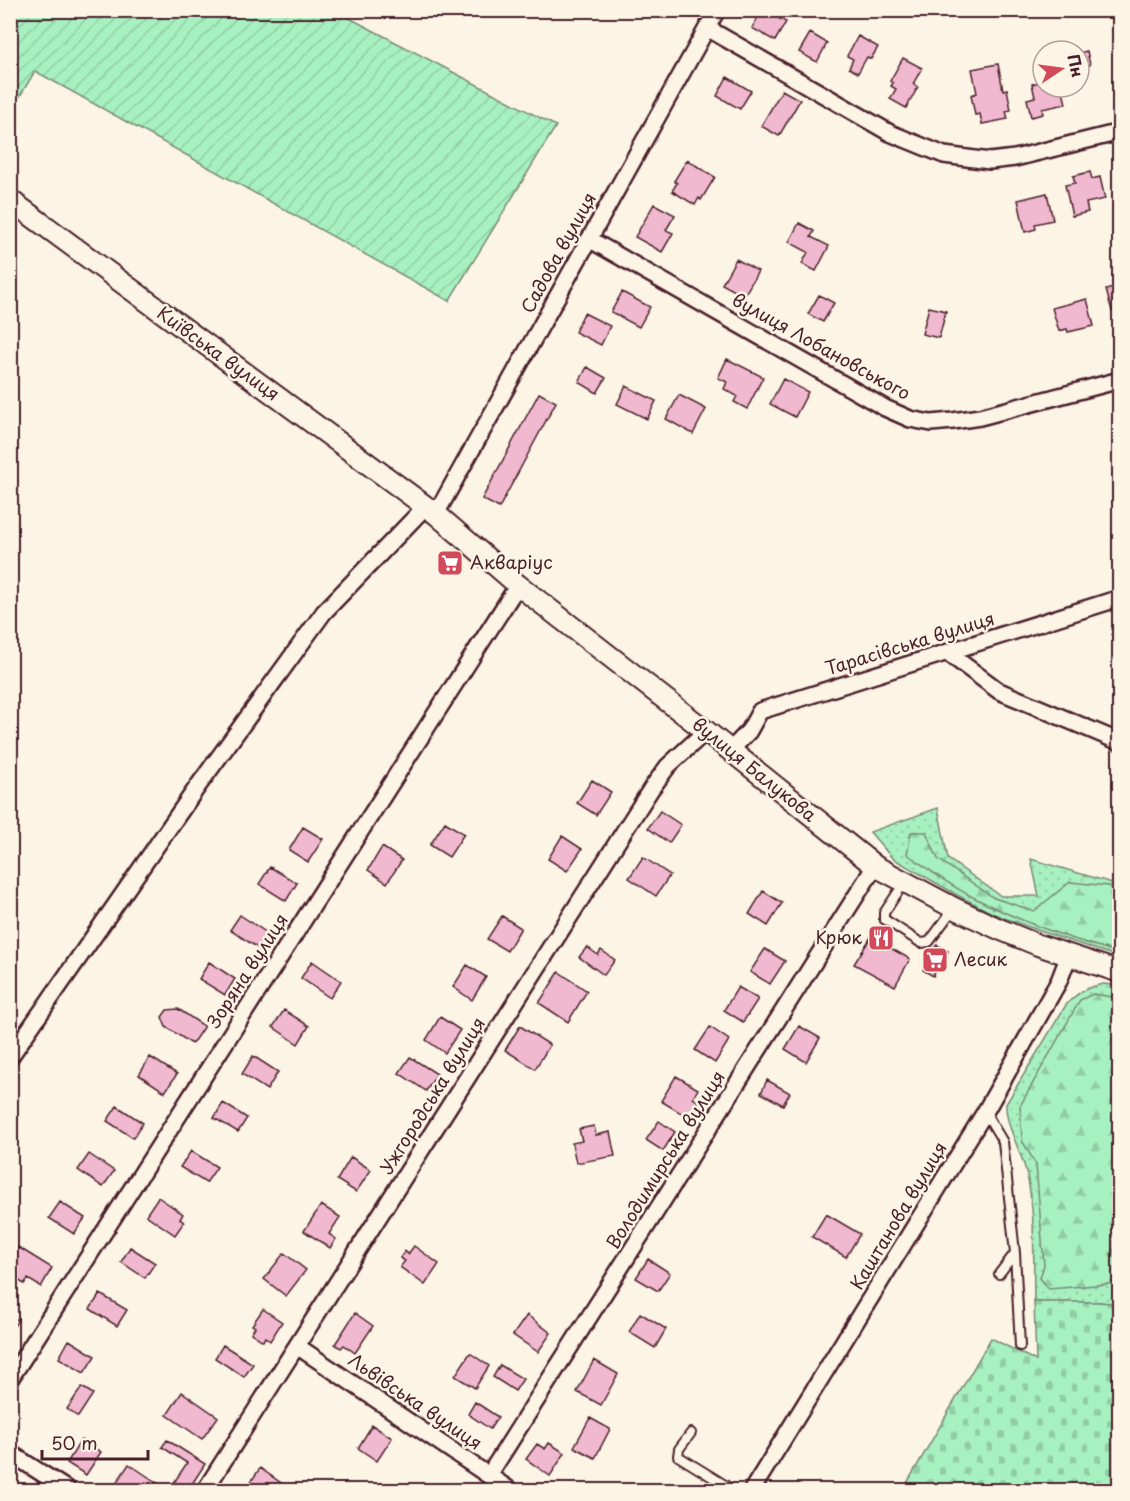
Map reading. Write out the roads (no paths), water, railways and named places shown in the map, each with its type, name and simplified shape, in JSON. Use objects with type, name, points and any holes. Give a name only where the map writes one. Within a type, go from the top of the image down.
[{"type":"main road","name":"Київська вулиця","points":[[10,200],[431,511]]},
{"type":"main road","name":"вулиця Балукова","points":[[431,511],[518,585],[875,866],[999,929],[1119,972]]},
{"type":"street","name":"Садова вулиця","points":[[10,1057],[198,786],[324,612],[431,511],[589,239],[717,10]]},
{"type":"street","points":[[706,28],[890,133],[945,155],[990,161],[1015,158],[1119,132]]},
{"type":"street","name":"вулиця Лобановського","points":[[589,239],[885,408],[910,419],[931,423],[980,417],[1119,380]]},
{"type":"street","name":"Зоряна вулиця","points":[[10,1378],[518,585]]},
{"type":"street","name":"Тарасівська вулиця","points":[[730,751],[749,730],[760,711],[1119,598]]},
{"type":"street","points":[[948,653],[999,691],[1119,742]]},
{"type":"street","name":"Ужгородська вулиця","points":[[205,1491],[651,789],[668,766],[706,731]]},
{"type":"street","name":"Володимирська вулиця","points":[[489,1475],[875,866]]},
{"type":"street","name":"Каштанова вулиця","points":[[752,1491],[985,1112],[1059,981],[1069,955]]},
{"type":"street","name":"Львівська вулиця","points":[[297,1346],[510,1491]]},
{"type":"street","points":[[10,1454],[68,1491]]},
{"type":"lane","points":[[905,882],[884,913],[884,919],[921,943],[928,942],[954,908]]},
{"type":"lane","points":[[985,1112],[1003,1142],[1015,1253],[1020,1346]]},
{"type":"lane","points":[[999,1274],[1015,1253]]},
{"type":"lane","points":[[691,1433],[679,1449],[678,1456],[733,1491]]},
{"type":"place","name":"Акваріус","points":[[450,563]]},
{"type":"place","name":"Крюк","points":[[881,938]]},
{"type":"place","name":"Лесик","points":[[935,960]]}]
